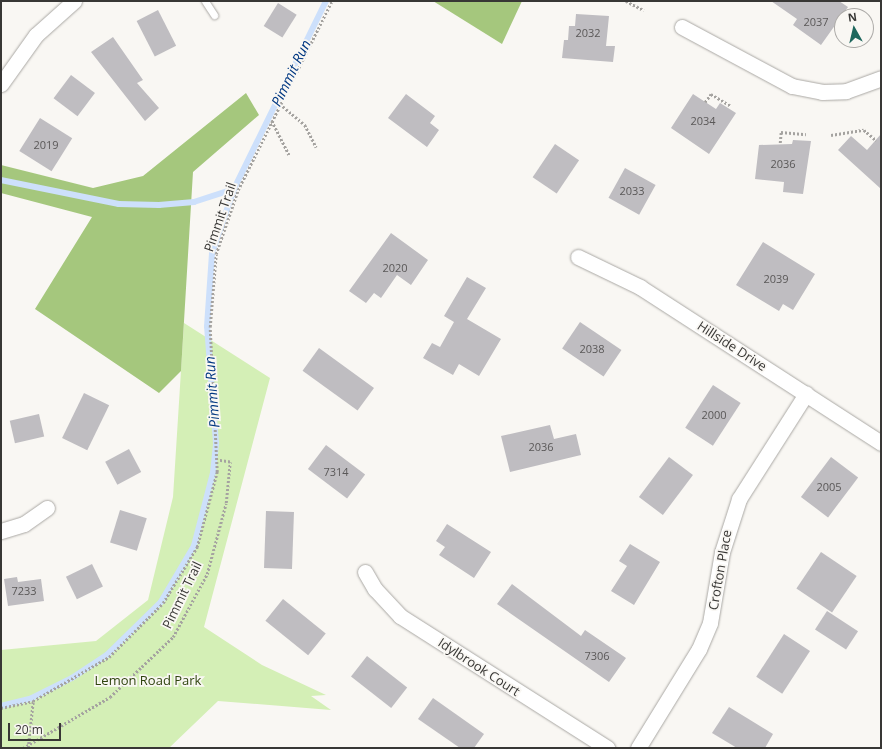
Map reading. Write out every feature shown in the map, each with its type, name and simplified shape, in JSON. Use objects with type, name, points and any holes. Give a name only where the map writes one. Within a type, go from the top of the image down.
[{"type":"street","points":[[1,84],[36,35],[74,1]]},
{"type":"street","points":[[682,26],[792,86],[822,92],[846,91],[881,78]]},
{"type":"street","name":"Hillside Drive","points":[[578,257],[640,288],[881,443]]},
{"type":"street","name":"Crofton Place","points":[[638,748],[699,649],[710,623],[722,552],[739,499],[806,394]]},
{"type":"street","points":[[1,531],[24,524],[47,508]]},
{"type":"street","name":"Idylbrook Court","points":[[365,572],[375,589],[400,616],[607,748]]},
{"type":"lane","points":[[205,1],[214,15]]},
{"type":"path","name":"Pimmit Trail","points":[[1,708],[33,701],[109,657],[163,603],[197,547],[218,460],[210,327],[216,254],[238,190],[332,1]]},
{"type":"path","points":[[626,1],[644,10]]},
{"type":"path","points":[[705,102],[712,94],[731,106]]},
{"type":"path","points":[[280,104],[305,125],[316,147]]},
{"type":"path","points":[[272,120],[289,155]]},
{"type":"path","points":[[831,134],[864,130],[876,140]]},
{"type":"path","points":[[780,143],[781,132],[806,134]]},
{"type":"path","name":"Pimmit Trail","points":[[23,748],[29,746],[110,697],[173,637],[207,574],[226,503],[230,462],[218,460]]},
{"type":"path","points":[[29,746],[33,701]]},
{"type":"green space","points":[[433,1],[522,1],[502,44]]},
{"type":"green space","points":[[246,93],[259,115],[193,172],[181,371],[159,393],[35,309],[92,217],[1,193],[1,165],[93,188],[143,176]]},
{"type":"green space","name":"Lemon Road Park","points":[[184,323],[270,378],[204,627],[262,665],[326,695],[311,696],[331,710],[218,701],[169,748],[1,748],[1,650],[96,641],[148,600],[173,497]]},
{"type":"building","points":[[771,1],[839,1],[848,7],[834,8],[834,27],[821,45],[793,25],[797,19]]},
{"type":"building","points":[[278,3],[297,15],[282,38],[264,26]]},
{"type":"building","points":[[158,10],[176,46],[155,57],[137,21]]},
{"type":"building","points":[[576,14],[609,16],[606,46],[615,46],[613,62],[562,58],[564,40],[568,40],[569,26],[575,26]]},
{"type":"building","points":[[113,37],[143,80],[137,83],[159,108],[145,121],[91,52]]},
{"type":"building","points":[[71,75],[95,93],[78,116],[54,98]]},
{"type":"building","points":[[406,94],[435,116],[430,123],[439,130],[427,147],[388,118]]},
{"type":"building","points":[[693,94],[716,109],[720,103],[736,113],[709,154],[671,128]]},
{"type":"building","points":[[40,118],[72,138],[52,171],[19,151]]},
{"type":"building","points":[[881,134],[881,189],[838,150],[851,136],[867,150]]},
{"type":"building","points":[[793,140],[811,141],[803,194],[783,192],[784,182],[755,179],[759,145],[792,144]]},
{"type":"building","points":[[555,144],[579,160],[557,193],[533,177]]},
{"type":"building","points":[[625,168],[656,185],[639,215],[609,198]]},
{"type":"building","points":[[391,233],[428,260],[411,285],[397,275],[381,298],[374,293],[366,303],[349,291]]},
{"type":"building","points":[[763,242],[815,274],[793,310],[783,304],[779,311],[736,285]]},
{"type":"building","points":[[467,277],[486,288],[467,319],[501,339],[479,376],[459,364],[453,375],[423,358],[432,343],[440,347],[454,322],[444,316]]},
{"type":"building","points":[[580,322],[621,350],[604,376],[562,349]]},
{"type":"building","points":[[319,348],[374,388],[358,411],[303,371]]},
{"type":"building","points":[[713,385],[741,403],[713,446],[685,428]]},
{"type":"building","points":[[84,393],[109,405],[87,450],[62,438]]},
{"type":"building","points":[[39,414],[44,436],[15,443],[10,421]]},
{"type":"building","points":[[550,425],[554,439],[576,434],[581,455],[510,472],[501,436]]},
{"type":"building","points":[[326,445],[365,474],[347,498],[308,469]]},
{"type":"building","points":[[129,449],[141,472],[117,485],[105,462]]},
{"type":"building","points":[[669,457],[693,475],[663,515],[639,497]]},
{"type":"building","points":[[831,457],[858,477],[828,517],[801,497]]},
{"type":"building","points":[[120,510],[147,518],[137,551],[110,543]]},
{"type":"building","points":[[266,511],[294,512],[292,569],[264,568]]},
{"type":"building","points":[[447,524],[491,552],[474,578],[439,555],[445,547],[436,541]]},
{"type":"building","points":[[630,544],[660,562],[634,605],[611,591],[627,566],[619,561]]},
{"type":"building","points":[[821,552],[857,576],[832,613],[796,588]]},
{"type":"building","points":[[92,564],[103,586],[77,599],[66,577]]},
{"type":"building","points":[[17,577],[18,582],[41,579],[44,601],[8,606],[4,579]]},
{"type":"building","points":[[512,584],[581,636],[585,630],[626,658],[609,682],[497,604]]},
{"type":"building","points":[[283,599],[326,634],[308,655],[265,621]]},
{"type":"building","points":[[827,611],[858,631],[846,650],[815,629]]},
{"type":"building","points":[[784,634],[810,651],[782,694],[756,677]]},
{"type":"building","points":[[367,656],[407,687],[391,708],[351,676]]},
{"type":"building","points":[[433,698],[484,734],[474,748],[460,748],[418,719]]},
{"type":"building","points":[[729,707],[773,734],[765,748],[737,748],[712,733]]},
{"type":"waterway","name":"Pimmit Run","points":[[1,706],[32,698],[72,678],[107,655],[161,602],[194,546],[213,473],[216,443],[207,327],[212,253],[234,189],[326,1]]},
{"type":"waterway","points":[[1,180],[119,204],[159,205],[194,202],[234,189]]}]
